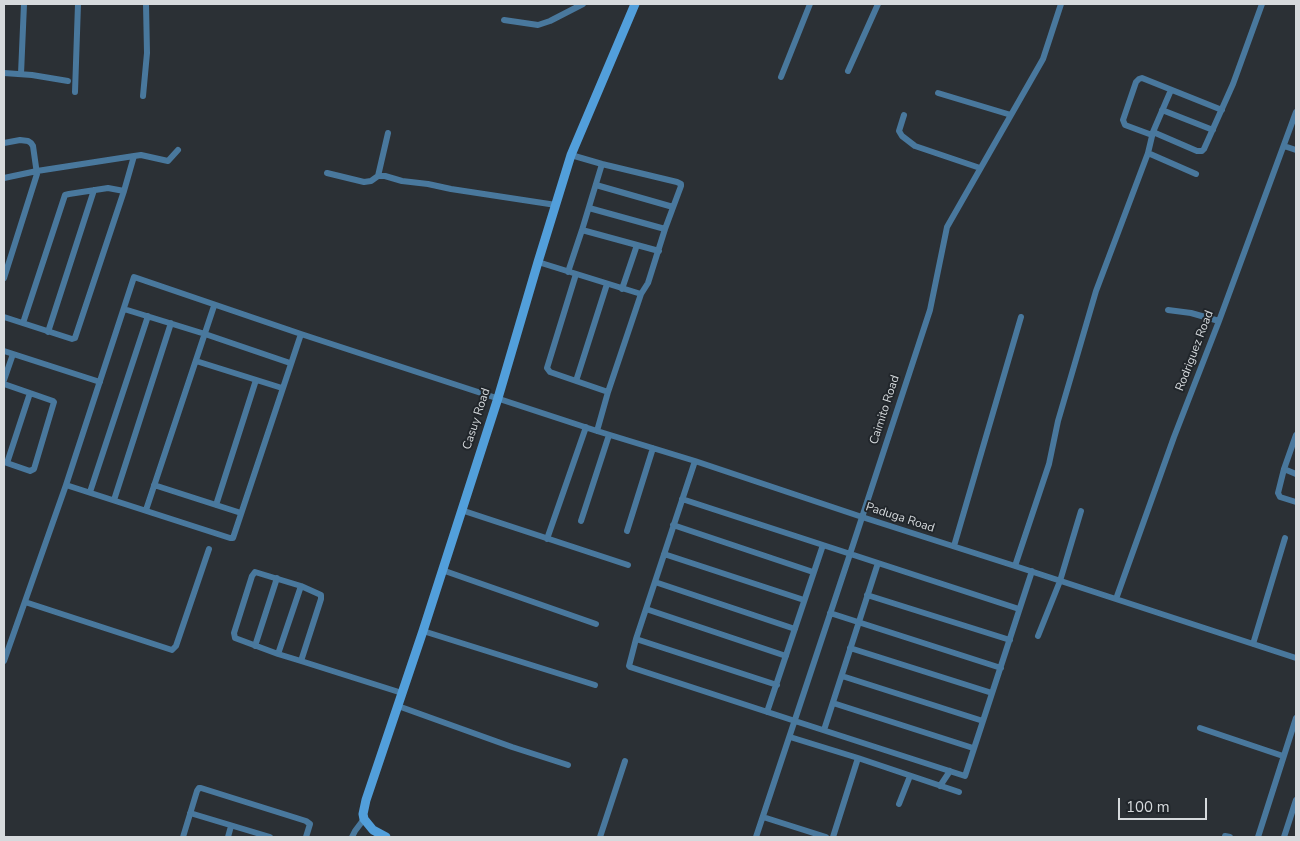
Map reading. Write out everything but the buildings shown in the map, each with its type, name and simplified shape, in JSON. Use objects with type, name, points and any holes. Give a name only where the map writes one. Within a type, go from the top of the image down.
[{"type":"street","points":[[21,74],[24,4]]},
{"type":"street","points":[[75,92],[78,4]]},
{"type":"street","points":[[143,96],[147,54],[146,4]]},
{"type":"street","points":[[504,20],[538,25],[583,4]]},
{"type":"street","name":"Casuy Road","points":[[364,820],[363,814],[366,800],[498,398],[572,155],[636,4]]},
{"type":"street","points":[[781,77],[810,4]]},
{"type":"street","points":[[848,71],[878,4]]},
{"type":"street","name":"Caimito Road","points":[[756,837],[930,310],[945,232],[950,219],[1043,59],[1061,4]]},
{"type":"street","points":[[1222,110],[1142,78],[1136,82],[1123,120],[1125,125],[1152,133],[1200,152],[1204,149],[1222,110],[1262,4]]},
{"type":"street","points":[[4,74],[21,74],[68,81]]},
{"type":"street","points":[[1015,566],[1049,464],[1058,421],[1096,291],[1148,153],[1152,133],[1172,90]]},
{"type":"street","points":[[938,93],[1011,115]]},
{"type":"street","points":[[1162,110],[1213,130]]},
{"type":"street","name":"Rodriguez Road","points":[[1116,599],[1174,437],[1284,146],[1293,130],[1296,112]]},
{"type":"street","points":[[904,115],[899,131],[902,136],[915,146],[980,168]]},
{"type":"street","points":[[378,176],[388,132]]},
{"type":"street","points":[[4,142],[20,140],[31,143],[37,171],[36,180],[4,278]]},
{"type":"street","points":[[1284,146],[1296,150]]},
{"type":"street","points":[[4,178],[141,155],[168,161],[178,150]]},
{"type":"street","points":[[1148,153],[1196,174]]},
{"type":"street","points":[[572,155],[679,183],[681,186],[647,287],[641,294],[596,431]]},
{"type":"street","points":[[4,317],[48,332],[72,339],[75,338],[134,156]]},
{"type":"street","points":[[568,272],[602,164]]},
{"type":"street","points":[[327,173],[364,182],[378,176],[385,176],[402,181],[556,205]]},
{"type":"street","points":[[596,185],[673,207]]},
{"type":"street","points":[[23,323],[64,197],[69,194],[108,188],[124,191]]},
{"type":"street","points":[[48,332],[94,190]]},
{"type":"street","points":[[589,208],[665,229]]},
{"type":"street","points":[[582,230],[659,251]]},
{"type":"street","points":[[622,289],[636,245]]},
{"type":"street","points":[[538,262],[641,294]]},
{"type":"street","points":[[576,274],[547,368],[550,372],[608,392]]},
{"type":"street","name":"Paduga Road","points":[[124,309],[134,278],[596,431],[1296,658]]},
{"type":"street","points":[[576,381],[608,284]]},
{"type":"street","points":[[146,510],[214,306]]},
{"type":"street","points":[[4,661],[66,485],[124,309],[290,363]]},
{"type":"street","points":[[1168,310],[1191,312],[1218,321]]},
{"type":"street","points":[[90,492],[148,316]]},
{"type":"street","points":[[954,546],[1021,317]]},
{"type":"street","points":[[114,500],[172,324]]},
{"type":"street","points":[[66,485],[232,538],[301,334]]},
{"type":"street","points":[[4,351],[100,382]]},
{"type":"street","points":[[4,380],[13,354]]},
{"type":"street","points":[[196,361],[282,388]]},
{"type":"street","points":[[216,505],[256,380]]},
{"type":"street","points":[[4,384],[53,400],[54,402],[32,470],[5,462],[30,393]]},
{"type":"street","points":[[547,539],[586,427]]},
{"type":"street","points":[[581,521],[609,435]]},
{"type":"street","points":[[1296,435],[1294,447],[1284,469],[1278,490],[1279,495],[1296,502]]},
{"type":"street","points":[[627,531],[653,448]]},
{"type":"street","points":[[695,462],[636,639],[629,663],[630,667],[795,722],[965,776],[1032,572]]},
{"type":"street","points":[[1284,469],[1296,474]]},
{"type":"street","points":[[154,485],[241,514]]},
{"type":"street","points":[[682,499],[1019,610]]},
{"type":"street","points":[[461,510],[628,566]]},
{"type":"street","points":[[1038,636],[1060,581],[1081,511]]},
{"type":"street","points":[[673,525],[813,572]]},
{"type":"street","points":[[1253,644],[1285,538]]},
{"type":"street","points":[[768,712],[823,545]]},
{"type":"street","points":[[25,602],[172,650],[176,646],[209,549]]},
{"type":"street","points":[[664,554],[804,600]]},
{"type":"street","points":[[824,730],[878,563]]},
{"type":"street","points":[[442,570],[596,624]]},
{"type":"street","points":[[300,661],[322,597],[319,593],[255,572],[252,576],[234,636],[236,640],[300,661],[402,692]]},
{"type":"street","points":[[255,646],[277,578]]},
{"type":"street","points":[[655,582],[794,629]]},
{"type":"street","points":[[278,654],[300,586]]},
{"type":"street","points":[[867,595],[1010,640]]},
{"type":"street","points":[[646,609],[786,656]]},
{"type":"street","points":[[830,613],[1001,668]]},
{"type":"street","points":[[422,631],[595,685]]},
{"type":"street","points":[[636,639],[777,685]]},
{"type":"street","points":[[850,648],[992,693]]},
{"type":"street","points":[[842,676],[983,721]]},
{"type":"street","points":[[833,703],[973,748]]},
{"type":"street","points":[[398,706],[568,765]]},
{"type":"street","points":[[1258,837],[1296,718]]},
{"type":"street","points":[[1200,728],[1283,756]]},
{"type":"street","points":[[790,737],[959,792]]},
{"type":"street","points":[[833,837],[858,758]]},
{"type":"street","points":[[600,837],[625,761]]},
{"type":"street","points":[[940,786],[950,771]]},
{"type":"street","points":[[899,804],[910,776]]},
{"type":"street","points":[[183,837],[199,788],[306,821],[310,824],[306,837]]},
{"type":"street","points":[[1284,837],[1296,800]]},
{"type":"street","points":[[190,813],[270,837]]},
{"type":"street","points":[[763,816],[826,837]]},
{"type":"street","points":[[352,837],[364,820],[372,830],[386,837]]},
{"type":"street","points":[[228,837],[231,826]]}]
